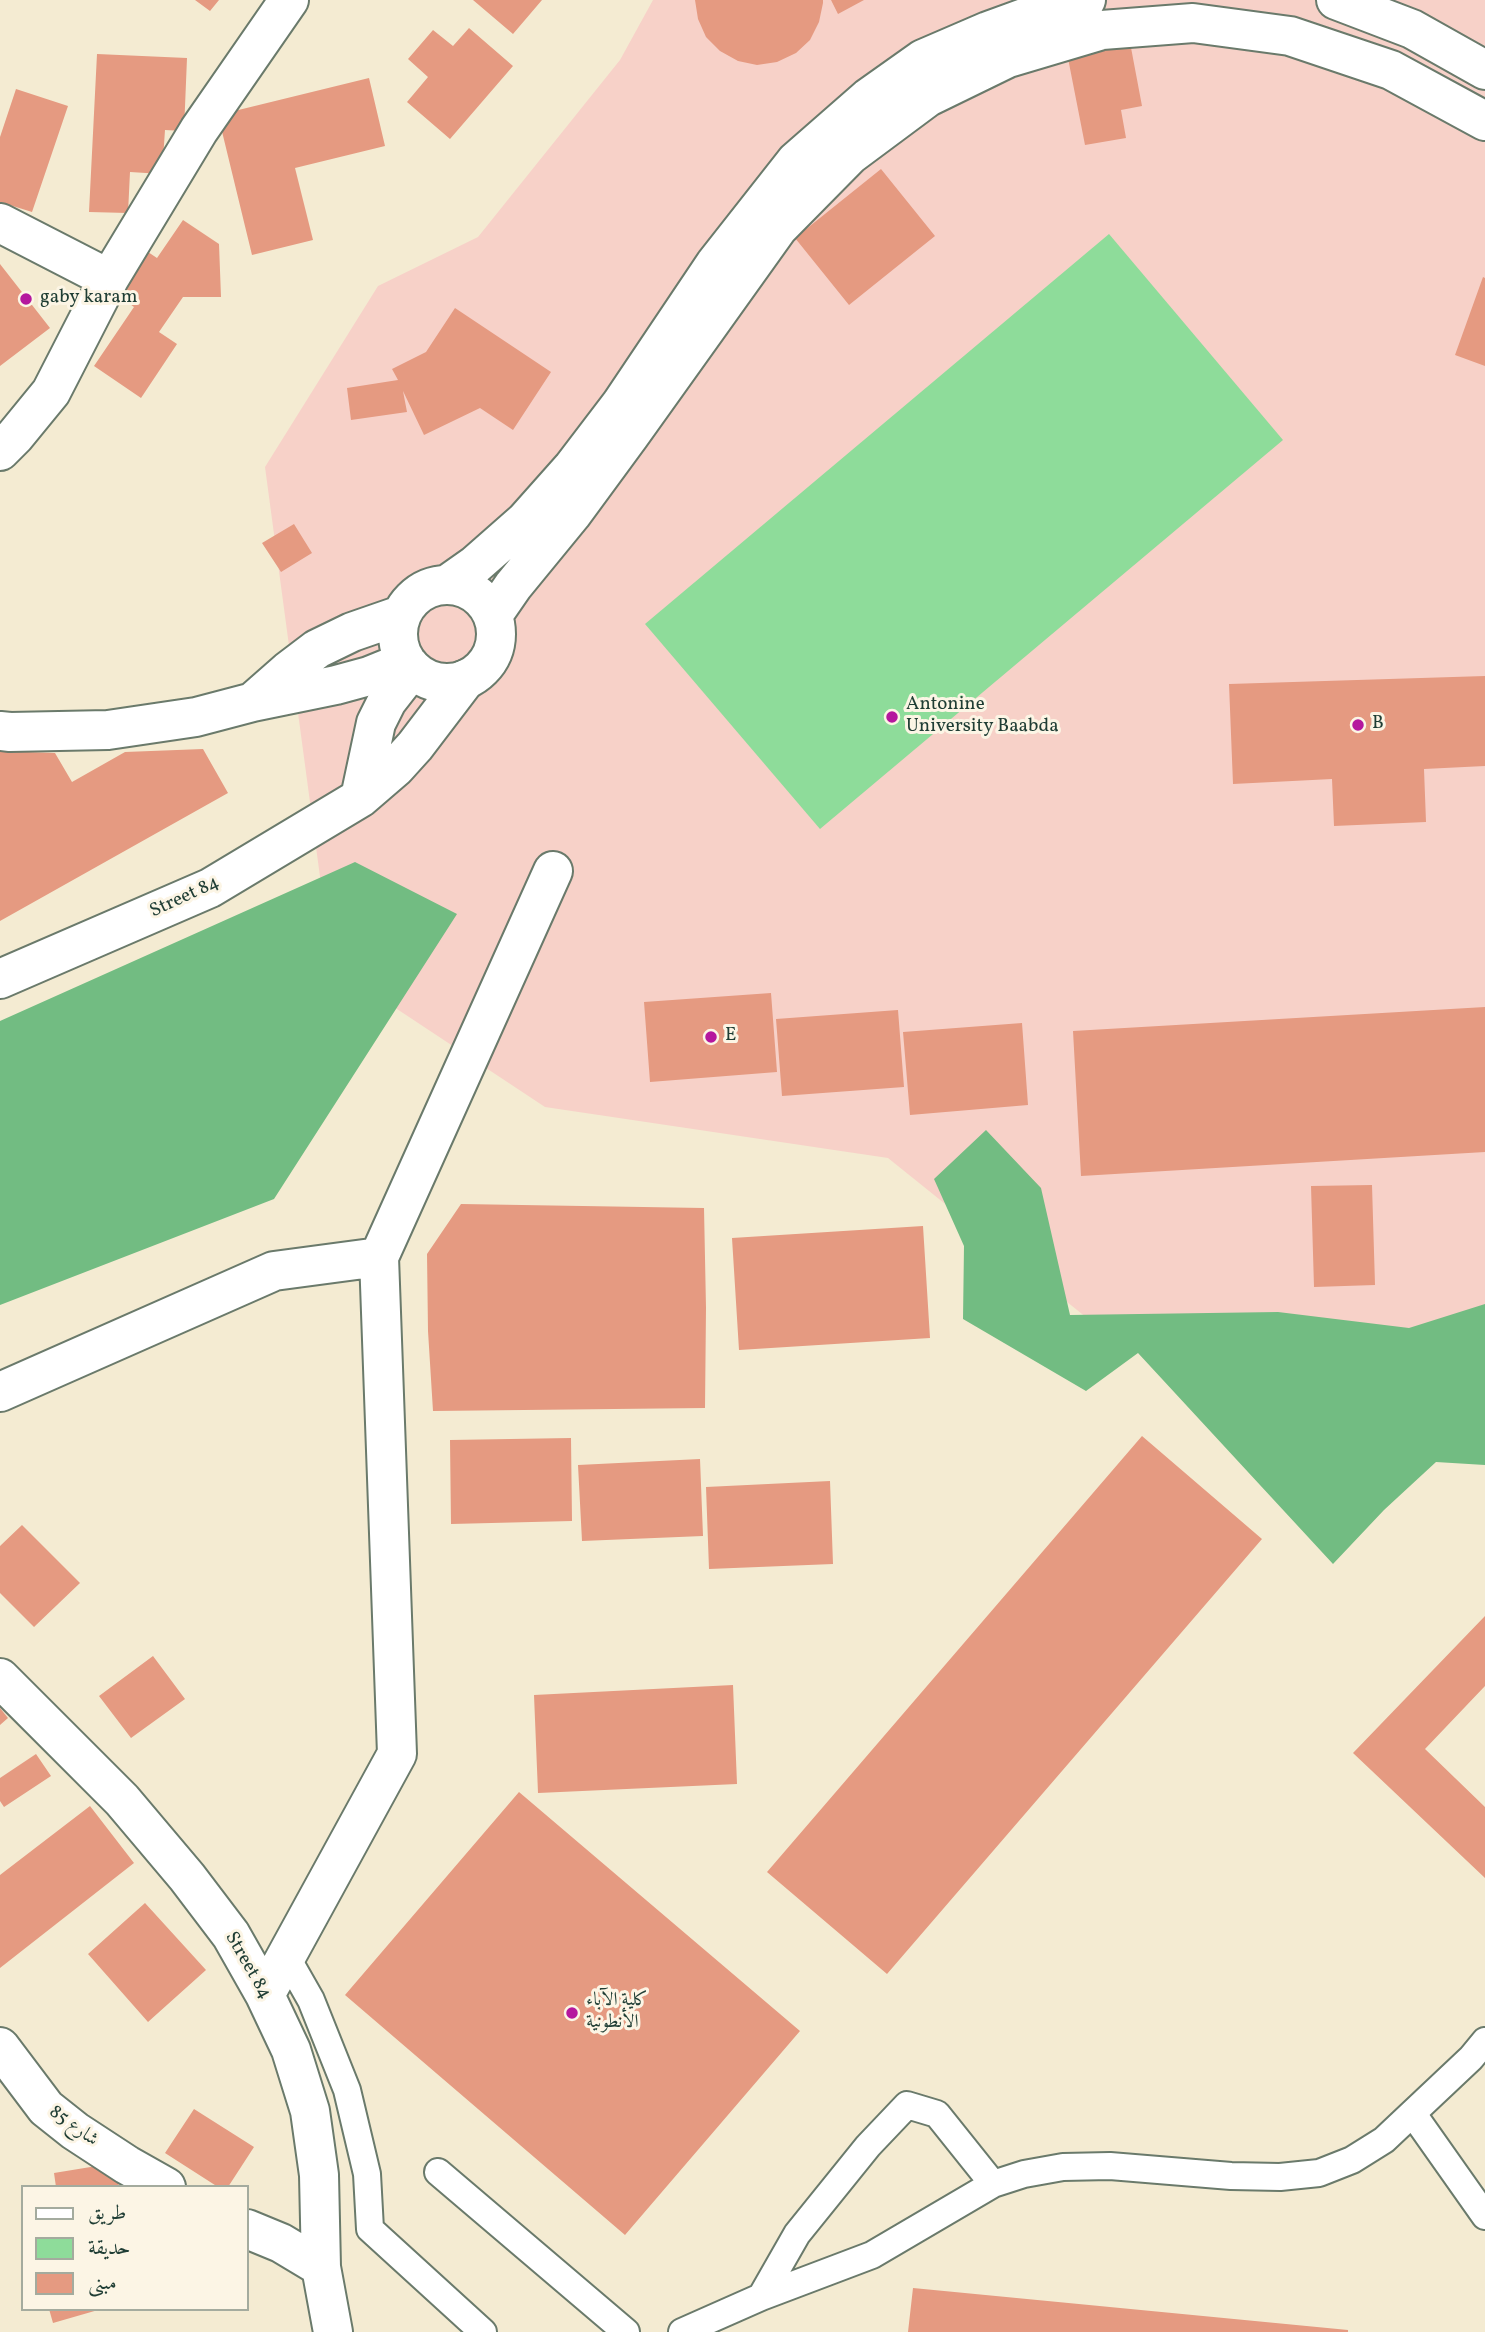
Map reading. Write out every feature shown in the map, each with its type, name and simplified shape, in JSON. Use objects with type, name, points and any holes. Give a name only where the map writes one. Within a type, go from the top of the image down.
[{"type":"street","points":[[0,451],[51,392],[108,279],[200,130],[289,0]]},
{"type":"street","points":[[448,584],[466,588],[482,599],[493,615],[496,634],[492,653],[482,669],[466,679],[447,683],[428,679],[409,665],[398,640],[401,615],[409,602],[433,587],[448,584],[475,565],[509,536],[545,499],[621,404],[715,264],[796,161],[868,98],[923,59],[988,30],[1057,6],[1086,0]]},
{"type":"street","points":[[1336,0],[1412,29],[1485,69]]},
{"type":"street","points":[[493,615],[631,435],[778,228],[850,155],[928,97],[1008,58],[1102,30],[1193,23],[1290,36],[1391,70],[1485,121]]},
{"type":"street","points":[[1391,70],[1412,29]]},
{"type":"street","points":[[0,223],[108,279]]},
{"type":"street","points":[[253,702],[317,649],[352,632],[401,615]]},
{"type":"street","points":[[0,730],[108,730],[197,717],[409,665]]},
{"type":"street","points":[[360,798],[376,723],[409,665]]},
{"type":"street","name":"Street 84","points":[[0,979],[210,888],[360,798],[409,753],[466,679]]},
{"type":"street","points":[[265,1995],[397,1754],[379,1257],[553,872]]},
{"type":"street","points":[[0,1392],[274,1270],[379,1257]]},
{"type":"street","name":"Street 84","points":[[0,1678],[122,1800],[171,1858],[231,1935],[265,1995],[291,2050],[310,2111],[319,2175],[321,2267],[332,2332]]},
{"type":"street","name":"شارع 85","points":[[0,2047],[46,2108],[106,2151],[163,2185]]},
{"type":"street","points":[[248,2229],[281,2243],[321,2267]]},
{"type":"lane","points":[[286,1956],[311,2000],[347,2090],[367,2174],[370,2229],[483,2332]]},
{"type":"lane","points":[[682,2332],[761,2297],[872,2255],[993,2184],[1024,2174],[1063,2167],[1110,2166],[1231,2176],[1280,2177],[1319,2173],[1352,2160],[1384,2140],[1485,2041]]},
{"type":"lane","points":[[761,2297],[797,2234],[868,2146],[907,2105],[937,2114],[993,2184]]},
{"type":"lane","points":[[1413,2114],[1485,2216]]},
{"type":"lane","points":[[438,2172],[626,2332]]},
{"type":"shaded area","name":"Antonine University Baabda","points":[[653,0],[1485,0],[1485,1348],[1087,1318],[888,1158],[545,1107],[332,966],[265,467],[378,286],[478,237],[620,60]]},
{"type":"green space","points":[[1109,234],[1283,440],[820,829],[645,624]]},
{"type":"green space","points":[[355,862],[457,914],[274,1199],[0,1305],[0,1021]]},
{"type":"green space","points":[[986,1130],[1041,1188],[1070,1315],[1278,1312],[1409,1328],[1485,1304],[1485,1465],[1436,1462],[1384,1510],[1333,1564],[1138,1353],[1086,1391],[963,1319],[964,1246],[934,1179]]},
{"type":"building","points":[[195,0],[219,0],[210,11]]},
{"type":"building","points":[[473,0],[542,0],[513,34]]},
{"type":"building","points":[[695,0],[823,0],[823,3],[819,22],[810,40],[796,53],[777,62],[757,65],[738,61],[720,51],[706,37],[698,19]]},
{"type":"building","points":[[831,0],[864,0],[838,14]]},
{"type":"building","points":[[469,28],[513,66],[450,139],[407,102],[428,77],[408,59],[433,30],[453,46]]},
{"type":"building","points":[[1129,37],[1142,106],[1121,110],[1126,138],[1085,145],[1066,48]]},
{"type":"building","points":[[97,54],[187,58],[184,131],[165,130],[162,174],[130,172],[128,213],[89,212]]},
{"type":"building","points":[[369,78],[385,146],[295,168],[313,240],[252,255],[218,115]]},
{"type":"building","points":[[16,89],[68,106],[32,212],[0,202],[0,137]]},
{"type":"building","points":[[881,169],[935,236],[849,305],[795,238]]},
{"type":"building","points":[[183,220],[219,244],[221,297],[183,297],[159,332],[177,344],[141,398],[94,366],[134,307],[119,296],[148,252],[157,258]]},
{"type":"building","points":[[0,264],[50,328],[0,366]]},
{"type":"building","points":[[1483,277],[1485,278],[1485,366],[1455,355]]},
{"type":"building","points":[[455,308],[551,372],[513,430],[480,408],[424,435],[403,391],[407,412],[351,420],[347,388],[398,380],[392,369],[426,352]]},
{"type":"building","points":[[294,524],[312,553],[281,572],[262,543]]},
{"type":"building","name":"B","points":[[1485,676],[1485,766],[1424,769],[1426,822],[1334,826],[1332,779],[1233,784],[1229,684]]},
{"type":"building","points":[[203,749],[228,793],[0,921],[0,751],[55,753],[72,782],[125,752]]},
{"type":"building","name":"E","points":[[771,993],[777,1072],[650,1082],[644,1002]]},
{"type":"building","points":[[1485,1007],[1485,1152],[1081,1176],[1073,1031]]},
{"type":"building","name":"E","points":[[898,1010],[904,1087],[782,1096],[776,1019]]},
{"type":"building","points":[[1022,1023],[1028,1105],[910,1115],[903,1032]]},
{"type":"building","points":[[1372,1185],[1375,1285],[1314,1287],[1311,1186]]},
{"type":"building","points":[[461,1204],[704,1208],[705,1408],[433,1411],[427,1254]]},
{"type":"building","points":[[923,1226],[930,1338],[739,1350],[732,1238]]},
{"type":"building","points":[[1142,1436],[1262,1539],[887,1974],[767,1872]]},
{"type":"building","points":[[571,1438],[572,1521],[451,1524],[450,1440]]},
{"type":"building","points":[[700,1459],[703,1536],[582,1541],[578,1465]]},
{"type":"building","points":[[830,1481],[833,1564],[709,1569],[706,1487]]},
{"type":"building","points":[[22,1525],[80,1583],[34,1627],[0,1593],[0,1546]]},
{"type":"building","points":[[1485,1616],[1485,1686],[1425,1749],[1485,1807],[1485,1878],[1353,1753]]},
{"type":"building","points":[[153,1656],[185,1699],[131,1738],[99,1696]]},
{"type":"building","points":[[733,1685],[737,1784],[538,1793],[534,1695]]},
{"type":"building","points":[[0,1708],[8,1718],[0,1725]]},
{"type":"building","points":[[36,1754],[51,1776],[4,1807],[0,1801],[0,1778]]},
{"type":"building","name":"كلية الآباء الأنطونية","points":[[519,1792],[800,2031],[625,2235],[345,1995]]},
{"type":"building","points":[[90,1806],[134,1863],[0,1968],[0,1875]]},
{"type":"building","points":[[145,1903],[206,1970],[148,2022],[88,1954]]},
{"type":"building","points":[[194,2109],[254,2147],[229,2185],[215,2185],[165,2153]]},
{"type":"building","points":[[115,2163],[119,2185],[56,2185],[54,2173]]},
{"type":"building","points":[[913,2288],[1348,2330],[1348,2332],[908,2332]]},
{"type":"building","points":[[50,2311],[95,2311],[53,2323]]},
{"type":"place","name":"gaby karam","points":[[26,299]]},
{"type":"place","name":"Antonine University Baabda","points":[[892,717]]},
{"type":"place","name":"B","points":[[1358,725]]},
{"type":"place","name":"E","points":[[711,1037]]},
{"type":"place","name":"كلية الآباء الأنطونية","points":[[572,2013]]}]
